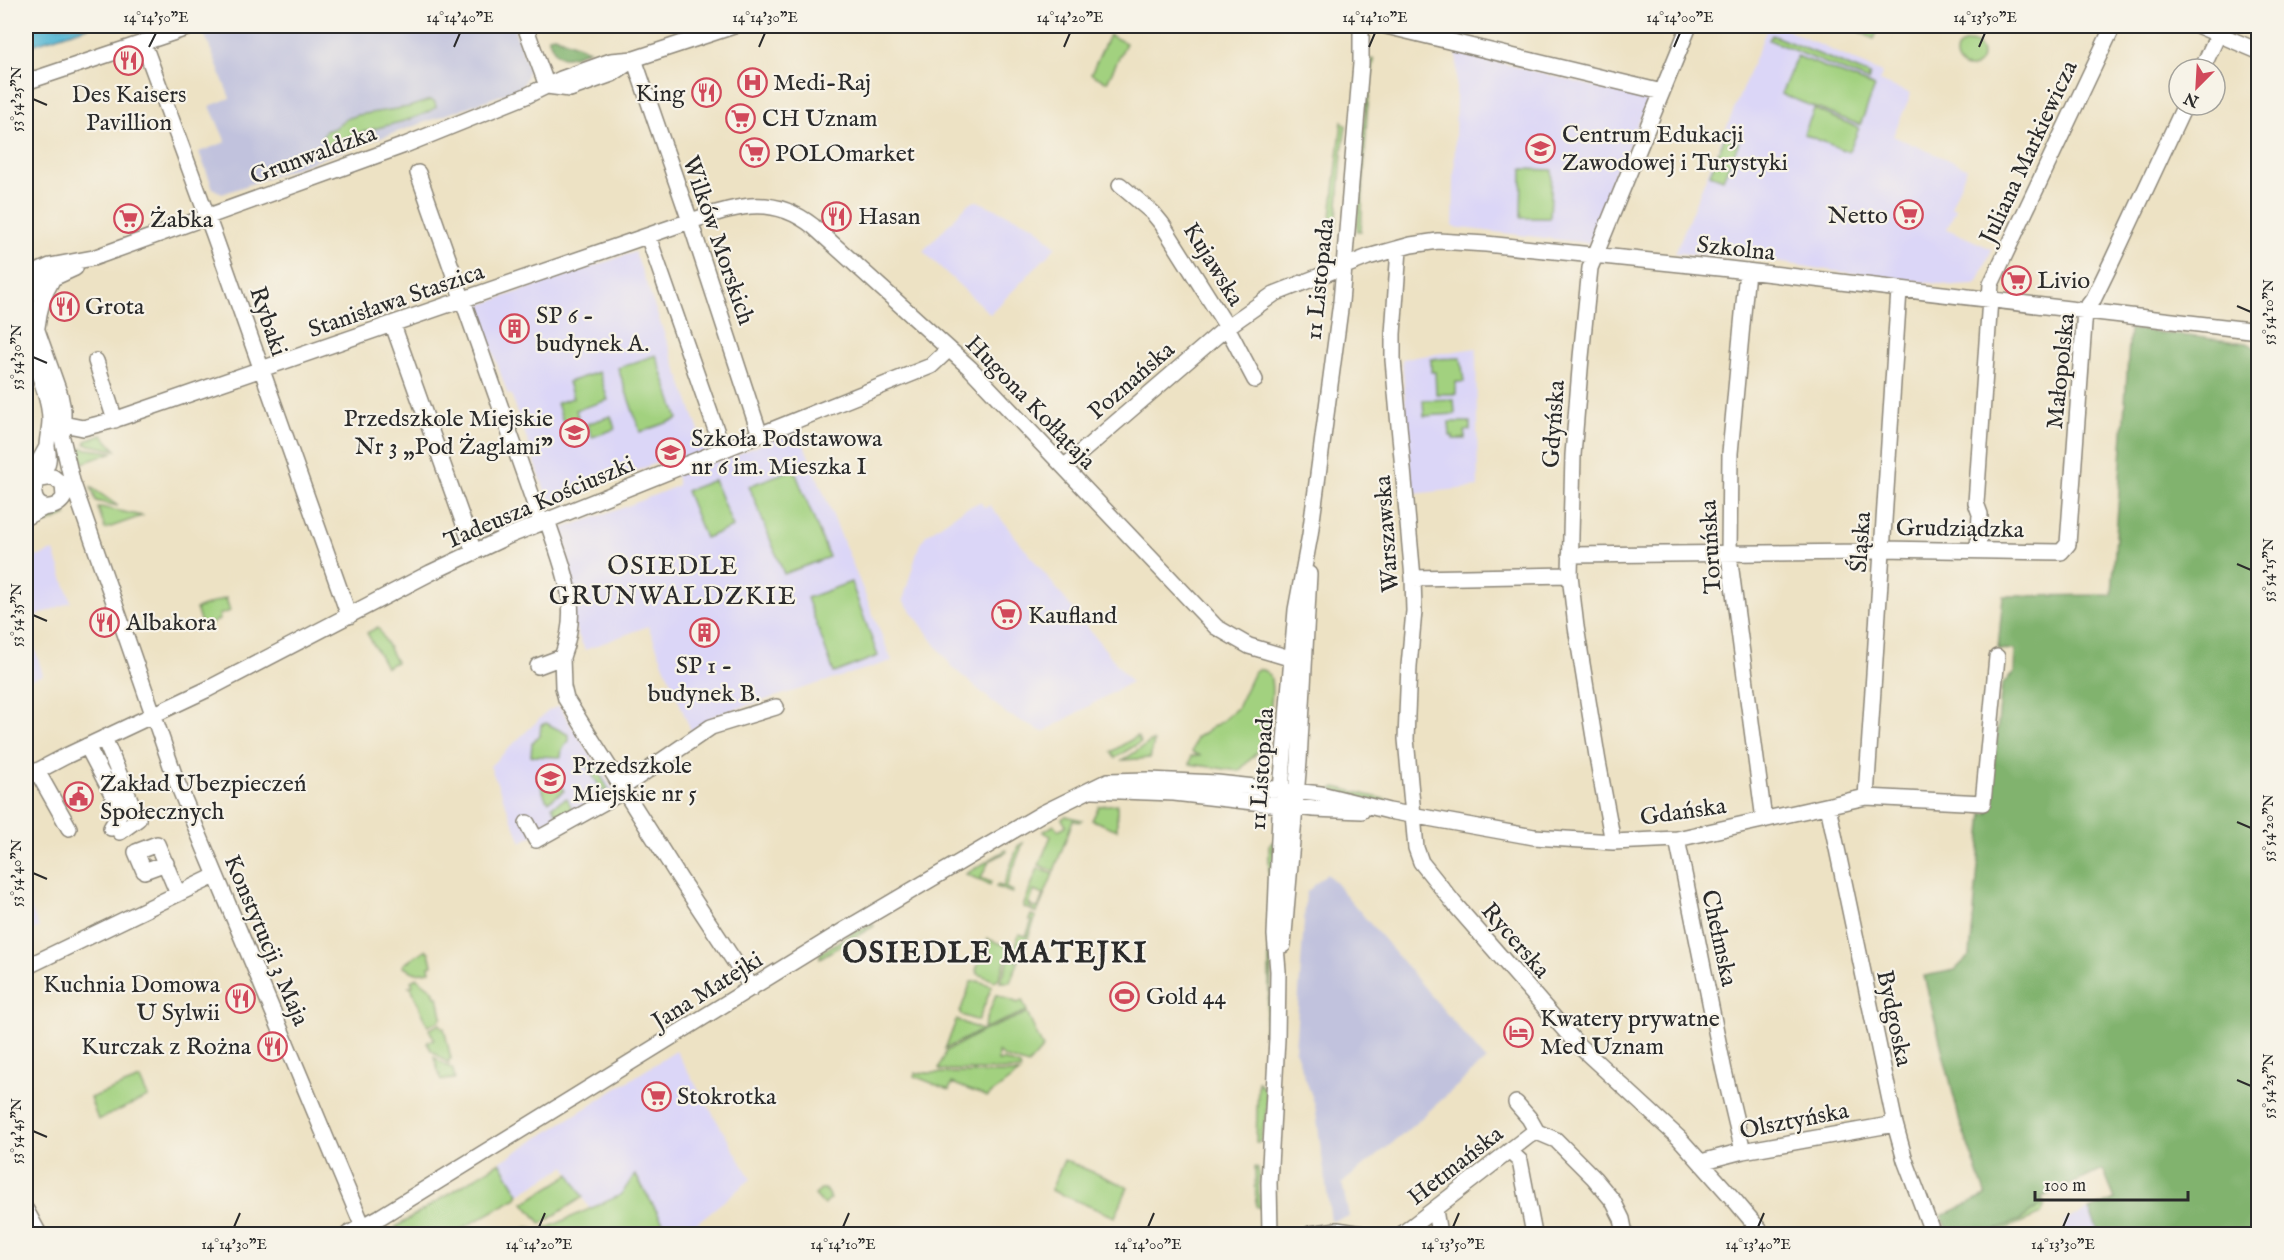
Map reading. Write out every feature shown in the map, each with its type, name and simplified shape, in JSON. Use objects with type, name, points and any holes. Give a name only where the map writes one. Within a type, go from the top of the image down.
[{"type":"street","points":[[26,82],[193,26]]},
{"type":"street","points":[[525,26],[547,86]]},
{"type":"street","name":"Grunwaldzka","points":[[28,292],[93,258],[205,210],[425,137],[547,86],[570,89],[612,74],[633,59],[734,26]]},
{"type":"street","name":"11 Listopada","points":[[1278,971],[1285,936],[1299,762],[1297,602],[1310,535],[1341,302],[1361,64],[1361,26]]},
{"type":"street","points":[[1386,26],[1427,30],[1662,92]]},
{"type":"street","name":"Gdyńska","points":[[1613,842],[1576,627],[1570,575],[1572,455],[1590,268],[1689,26]]},
{"type":"street","name":"Juliana Markiewicza","points":[[1978,551],[1980,514],[1976,503],[1991,284],[2113,26]]},
{"type":"street","points":[[2199,26],[2220,29],[2259,51]]},
{"type":"street","points":[[2207,57],[2220,29]]},
{"type":"street","name":"Rybaki","points":[[143,42],[349,616]]},
{"type":"street","name":"Wilków Morskich","points":[[633,59],[690,221],[760,435]]},
{"type":"street","name":"Małopolska","points":[[2061,552],[2068,544],[2085,310],[2103,279],[2179,117]]},
{"type":"street","points":[[418,173],[571,591],[571,628],[564,649],[563,687],[566,699],[752,988]]},
{"type":"street","name":"Kujawska","points":[[1120,184],[1162,224],[1227,327],[1255,380]]},
{"type":"street","points":[[680,193],[695,208],[713,214]]},
{"type":"street","name":"Hugona Kołłątaja","points":[[690,221],[739,207],[763,205],[783,208],[798,215],[950,349],[1216,627],[1249,645],[1297,661]]},
{"type":"street","name":"Stanisława Staszica","points":[[63,431],[115,420],[690,221]]},
{"type":"street","points":[[648,236],[723,450]]},
{"type":"street","name":"Szkolna","points":[[1227,327],[1274,294],[1344,266],[1423,243],[1453,241],[1747,271],[2259,331]]},
{"type":"street","name":"Warszawska","points":[[1399,249],[1393,360],[1413,578],[1414,611],[1406,720],[1412,815]]},
{"type":"street","name":"Grunwaldzka","points":[[28,292],[50,266],[93,258]]},
{"type":"street","name":"Toruńska","points":[[1747,271],[1730,453],[1729,555],[1764,820]]},
{"type":"street","points":[[54,277],[42,299],[31,335],[60,395],[65,457],[81,505]]},
{"type":"street","name":"Śląska","points":[[1866,797],[1899,290]]},
{"type":"street","points":[[26,506],[47,447],[50,421],[31,335],[28,292]]},
{"type":"street","points":[[393,325],[474,552]]},
{"type":"street","name":"Poznańska","points":[[1064,467],[1227,327]]},
{"type":"street","name":"Tadeusza Kościuszki","points":[[31,774],[153,716],[474,552],[544,521],[931,366],[950,349]]},
{"type":"street","points":[[96,361],[115,420]]},
{"type":"street","points":[[26,517],[62,500],[62,485],[58,472],[63,431]]},
{"type":"street","points":[[33,485],[49,477],[62,485]]},
{"type":"street","points":[[33,485],[36,501],[49,507]]},
{"type":"street","name":"Konstytucji 3 Maja","points":[[62,485],[81,505],[176,780],[364,1230]]},
{"type":"street","name":"Konstytucji 3 Maja","points":[[49,507],[71,513],[90,532]]},
{"type":"street","name":"Grudziądzka","points":[[1570,555],[1729,555],[1867,552],[1882,549],[2061,552]]},
{"type":"street","points":[[1413,578],[1570,575]]},
{"type":"street","points":[[538,666],[564,649]]},
{"type":"street","name":"Gdańska","points":[[1281,790],[1296,800],[1412,815],[1534,837],[1613,842],[1677,839],[1866,797],[1983,803],[1997,657]]},
{"type":"street","name":"11 Listopada","points":[[1270,1234],[1269,1183],[1277,1039],[1278,971],[1275,935],[1278,832],[1283,760],[1297,661]]},
{"type":"street","points":[[526,823],[536,840],[625,789],[711,727],[776,707]]},
{"type":"street","points":[[87,746],[121,811],[116,830],[138,819],[104,738]]},
{"type":"street","points":[[1256,787],[1270,781],[1283,760]]},
{"type":"street","points":[[1294,834],[1302,821],[1321,802],[1306,779],[1299,762]]},
{"type":"street","points":[[31,774],[69,828]]},
{"type":"street","name":"Jana Matejki","points":[[348,1234],[364,1230],[752,988],[1062,802],[1093,790],[1108,781],[1126,779],[1281,790]]},
{"type":"street","name":"Jana Matejki","points":[[1093,790],[1174,793],[1280,806],[1296,800]]},
{"type":"street","points":[[1255,803],[1274,820],[1278,832]]},
{"type":"street","name":"Bydgoska","points":[[1827,806],[1894,1124],[1933,1234]]},
{"type":"street","name":"Rycerska","points":[[1412,815],[1417,854],[1457,907],[1577,1044],[1679,1138],[1763,1234]]},
{"type":"street","name":"Chełmska","points":[[1677,839],[1724,1071],[1743,1151]]},
{"type":"street","points":[[165,862],[178,894]]},
{"type":"street","points":[[26,967],[215,876]]},
{"type":"street","points":[[1516,1103],[1537,1132],[1556,1140],[1594,1178],[1613,1201],[1622,1219],[1625,1234]]},
{"type":"street","name":"Olsztyńska","points":[[1701,1162],[1743,1151],[1894,1124]]},
{"type":"street","name":"Hetmańska","points":[[1402,1234],[1537,1132]]},
{"type":"street","points":[[1509,1151],[1520,1161],[1534,1234]]},
{"type":"street","points":[[26,1210],[39,1234]]},
{"type":"street","points":[[1435,1210],[1439,1234]]},
{"type":"street","points":[[1310,1234],[1337,1230],[1363,1234]]},
{"type":"shaded area","points":[[227,26],[513,26],[529,69],[524,83],[518,89],[222,194],[213,188],[199,152],[226,142],[210,106],[230,98],[204,33]]},
{"type":"shaded area","points":[[1768,26],[1778,26],[1882,73],[1880,81],[1911,94],[1893,136],[1967,168],[1951,207],[1956,209],[1947,229],[1992,249],[1978,282],[1972,285],[1956,286],[1758,259],[1675,253]]},
{"type":"shaded area","name":"Centrum Edukacji Zawodowej i Turystyki","points":[[1457,52],[1648,100],[1619,170],[1616,169],[1608,188],[1612,190],[1593,237],[1588,243],[1453,227]]},
{"type":"shaded area","points":[[977,201],[1035,226],[1056,247],[990,314],[923,251],[969,203]]},
{"type":"shaded area","points":[[635,252],[704,445],[715,463],[798,430],[892,661],[716,715],[691,731],[648,626],[585,650],[569,615],[554,531],[620,509],[677,486],[677,478],[666,459],[550,505],[477,306]]},
{"type":"shaded area","points":[[1476,348],[1478,487],[1412,494],[1402,359]]},
{"type":"shaded area","name":"Kaufland","points":[[980,502],[985,508],[990,505],[1131,682],[1043,732],[1007,714],[952,667],[903,600],[919,546],[926,535],[964,509]]},
{"type":"shaded area","points":[[30,541],[36,557],[54,551],[71,602],[26,620],[26,542]]},
{"type":"shaded area","points":[[26,620],[43,675],[26,681]]},
{"type":"shaded area","name":"Przedszkole Miejskie nr 5","points":[[559,706],[615,792],[521,842],[490,766],[549,710]]},
{"type":"shaded area","points":[[1327,873],[1486,1060],[1400,1137],[1342,1183],[1349,1217],[1331,1221],[1315,1105],[1295,1050],[1306,893]]},
{"type":"shaded area","points":[[26,898],[39,927],[26,934]]},
{"type":"shaded area","points":[[676,1051],[751,1179],[683,1234],[670,1234],[636,1174],[621,1195],[589,1208],[565,1166],[519,1194],[500,1162]]},
{"type":"shaded area","points":[[2089,1210],[2100,1234],[2054,1234],[2065,1230],[2064,1221]]},
{"type":"green space","points":[[1863,26],[1880,26],[1874,39],[1860,32]]},
{"type":"green space","points":[[1109,35],[1126,43],[1107,82],[1091,74]]},
{"type":"green space","points":[[1772,35],[1870,75],[1868,81],[1769,40]]},
{"type":"green space","points":[[554,36],[589,50],[574,56],[563,57],[551,46],[548,37]]},
{"type":"green space","points":[[1969,42],[1978,46],[1982,55],[1978,64],[1969,68],[1960,64],[1956,55],[1960,46]]},
{"type":"green space","points":[[1797,56],[1875,87],[1860,125],[1781,94]]},
{"type":"green space","points":[[1371,59],[1374,60],[1367,113],[1361,231],[1357,231],[1363,129]]},
{"type":"green space","points":[[430,100],[435,102],[436,107],[418,116],[360,133],[329,146],[322,140],[325,131],[335,128],[346,119],[409,107]]},
{"type":"green space","points":[[1814,109],[1859,128],[1849,152],[1804,134]]},
{"type":"green space","points":[[1342,121],[1346,126],[1336,230],[1330,225]]},
{"type":"green space","points":[[1725,136],[1739,142],[1723,179],[1710,174]]},
{"type":"green space","points":[[1522,169],[1552,170],[1550,218],[1521,218]]},
{"type":"green space","points":[[2130,329],[2246,343],[2258,349],[2258,1234],[2100,1234],[2089,1210],[2115,1199],[2103,1170],[2042,1197],[2042,1204],[2020,1220],[1984,1234],[1951,1234],[1941,1216],[1986,1196],[1960,1122],[1924,976],[1955,970],[1970,955],[1983,813],[1989,813],[2002,684],[2014,673],[2015,650],[1998,649],[2003,596],[2112,595]]},
{"type":"green space","points":[[656,355],[678,419],[640,432],[618,368]]},
{"type":"green space","points":[[1461,358],[1464,382],[1456,382],[1456,394],[1436,394],[1435,372],[1431,372],[1431,359]]},
{"type":"green space","points":[[599,372],[608,400],[576,410],[578,417],[563,422],[557,403],[573,398],[568,382]]},
{"type":"green space","points":[[1454,399],[1455,414],[1424,416],[1423,400]]},
{"type":"green space","points":[[611,416],[615,429],[592,437],[587,424]]},
{"type":"green space","points":[[1449,422],[1470,422],[1470,430],[1465,431],[1465,439],[1453,439],[1453,436],[1450,436]]},
{"type":"green space","points":[[102,435],[116,450],[85,444],[86,441]]},
{"type":"green space","points":[[80,448],[113,452],[83,463]]},
{"type":"green space","points":[[794,469],[829,557],[784,574],[749,486]]},
{"type":"green space","points":[[714,480],[733,527],[705,538],[686,491]]},
{"type":"green space","points":[[91,487],[118,506],[96,501]]},
{"type":"green space","points":[[98,508],[142,516],[105,529]]},
{"type":"green space","points":[[57,512],[66,515],[45,524],[36,516]]},
{"type":"green space","points":[[851,582],[878,656],[834,673],[807,598]]},
{"type":"green space","points":[[226,598],[230,611],[219,615],[220,619],[203,629],[196,609]]},
{"type":"green space","points":[[378,627],[396,662],[386,667],[367,633]]},
{"type":"green space","points":[[1258,669],[1270,676],[1272,690],[1265,744],[1239,771],[1190,764],[1191,756],[1201,756],[1192,752],[1196,738],[1237,708],[1254,672]]},
{"type":"green space","points":[[546,723],[569,735],[569,741],[562,749],[561,757],[531,756],[532,743],[540,735],[541,725]]},
{"type":"green space","points":[[1137,736],[1141,742],[1115,758],[1111,752]]},
{"type":"green space","points":[[1152,741],[1154,742],[1150,758],[1123,760]]},
{"type":"green space","points":[[589,760],[594,764],[609,790],[605,792],[594,778],[588,766]]},
{"type":"green space","points":[[547,767],[559,770],[558,775],[539,782],[536,774],[538,770]]},
{"type":"green space","points":[[559,779],[564,791],[549,801],[541,787],[542,783]]},
{"type":"green space","points":[[1335,787],[1388,800],[1387,804],[1331,790]]},
{"type":"green space","points":[[567,798],[572,809],[558,816],[552,806]]},
{"type":"green space","points":[[1117,804],[1117,830],[1092,820],[1099,806]]},
{"type":"green space","points":[[1066,816],[1082,820],[1080,822],[1073,820],[1054,871],[1039,865],[1051,836],[1043,832],[1054,825],[1058,830],[1066,826],[1062,819]]},
{"type":"green space","points":[[1274,841],[1270,1017],[1267,1035],[1264,1031],[1269,994],[1269,845]]},
{"type":"green space","points":[[1023,843],[1006,888],[1013,891],[1012,893],[996,887],[998,885],[1003,887],[1018,846]]},
{"type":"green space","points":[[1006,850],[1007,852],[989,861],[981,878],[991,882],[990,885],[966,874]]},
{"type":"green space","points":[[1038,868],[1053,874],[1037,913],[1032,911],[1034,907],[1038,908],[1043,895],[1034,891],[1029,905],[1032,906],[1030,910],[1023,907]]},
{"type":"green space","points":[[1031,915],[1036,917],[1019,961],[1012,953],[1019,934],[1026,936],[1032,921],[1029,920]]},
{"type":"green space","points":[[873,924],[874,926],[820,958],[820,953]]},
{"type":"green space","points":[[988,939],[1004,945],[1009,952],[999,978],[995,981],[978,974],[976,970]]},
{"type":"green space","points":[[425,950],[429,952],[432,965],[429,966],[430,971],[416,973],[403,967],[404,964]]},
{"type":"green space","points":[[1011,955],[1018,963],[1010,982],[1000,982]]},
{"type":"green space","points":[[417,978],[433,990],[435,996],[438,996],[442,1017],[428,1026],[411,987],[408,987],[413,985],[411,981]]},
{"type":"green space","points":[[978,981],[992,986],[978,1021],[961,1015],[960,1012],[971,982]]},
{"type":"green space","points":[[996,994],[1018,1003],[1022,1000],[1027,1011],[983,1029]]},
{"type":"green space","points":[[1027,1013],[1043,1048],[1028,1065],[1004,1057],[998,1052],[998,1061],[1003,1060],[1020,1066],[1021,1070],[940,1070],[946,1051],[983,1031]]},
{"type":"green space","points":[[956,1021],[982,1030],[945,1049]]},
{"type":"green space","points":[[440,1024],[444,1028],[451,1059],[448,1060],[449,1064],[431,1050],[427,1042],[434,1039],[429,1029]]},
{"type":"green space","points":[[434,1057],[453,1070],[455,1079],[441,1080]]},
{"type":"green space","points":[[916,1073],[1019,1073],[987,1097],[952,1083],[949,1090],[914,1076]]},
{"type":"green space","points":[[140,1079],[148,1097],[98,1120],[90,1098]]},
{"type":"green space","points":[[1258,1082],[1263,1087],[1267,1102],[1260,1142],[1256,1142]]},
{"type":"green space","points":[[1064,1160],[1128,1187],[1115,1217],[1051,1190]]},
{"type":"green space","points":[[500,1162],[519,1194],[517,1198],[452,1234],[396,1234],[396,1227]]},
{"type":"green space","points":[[1255,1167],[1258,1168],[1260,1208],[1256,1206]]},
{"type":"green space","points":[[570,1174],[583,1197],[541,1224],[524,1203]]},
{"type":"green space","points":[[635,1174],[670,1234],[514,1234],[528,1227],[538,1232],[621,1195]]},
{"type":"green space","points":[[825,1189],[831,1199],[824,1205],[815,1195]]},
{"type":"green space","points":[[2042,1197],[2045,1205],[2041,1214],[1994,1234],[1984,1234],[2020,1220]]},
{"type":"water","points":[[26,26],[91,26],[26,47]]},
{"type":"place","name":"Des Kaisers Pavillion","points":[[129,61]]},
{"type":"place","name":"Medi-Raj","points":[[752,82]]},
{"type":"place","name":"King","points":[[706,93]]},
{"type":"place","name":"CH Uznam","points":[[741,118]]},
{"type":"place","name":"Centrum Edukacji Zawodowej i Turystyki","points":[[1541,148]]},
{"type":"place","name":"POLOmarket","points":[[754,153]]},
{"type":"place","name":"Netto","points":[[1909,215]]},
{"type":"place","name":"Hasan","points":[[837,216]]},
{"type":"place","name":"Żabka","points":[[129,219]]},
{"type":"place","name":"Livio","points":[[2016,280]]},
{"type":"place","name":"Grota","points":[[64,306]]},
{"type":"place","name":"SP 6 - budynek A.","points":[[515,329]]},
{"type":"place","name":"Przedszkole Miejskie Nr 3 „Pod Żaglami\"","points":[[574,432]]},
{"type":"place","name":"Szkoła Podstawowa nr 6 im. Mieszka I","points":[[670,452]]},
{"type":"place","name":"Kaufland","points":[[1007,615]]},
{"type":"place","name":"Albakora","points":[[105,622]]},
{"type":"place","name":"SP 1 - budynek B.","points":[[704,632]]},
{"type":"place","name":"Przedszkole Miejskie nr 5","points":[[551,779]]},
{"type":"place","name":"Zakład Ubezpieczeń Społecznych","points":[[79,797]]},
{"type":"place","name":"Gold 44","points":[[1125,996]]},
{"type":"place","name":"Kuchnia Domowa U Sylwii","points":[[241,998]]},
{"type":"place","name":"Kwatery prywatne Med Uznam","points":[[1519,1032]]},
{"type":"place","name":"Kurczak z Rożna","points":[[272,1046]]},
{"type":"place","name":"Stokrotka","points":[[656,1096]]},
{"type":"district","name":"OSIEDLE GRUNWALDZKIE","points":[[673,580]]},
{"type":"district","name":"OSIEDLE MATEJKI","points":[[995,952]]}]
